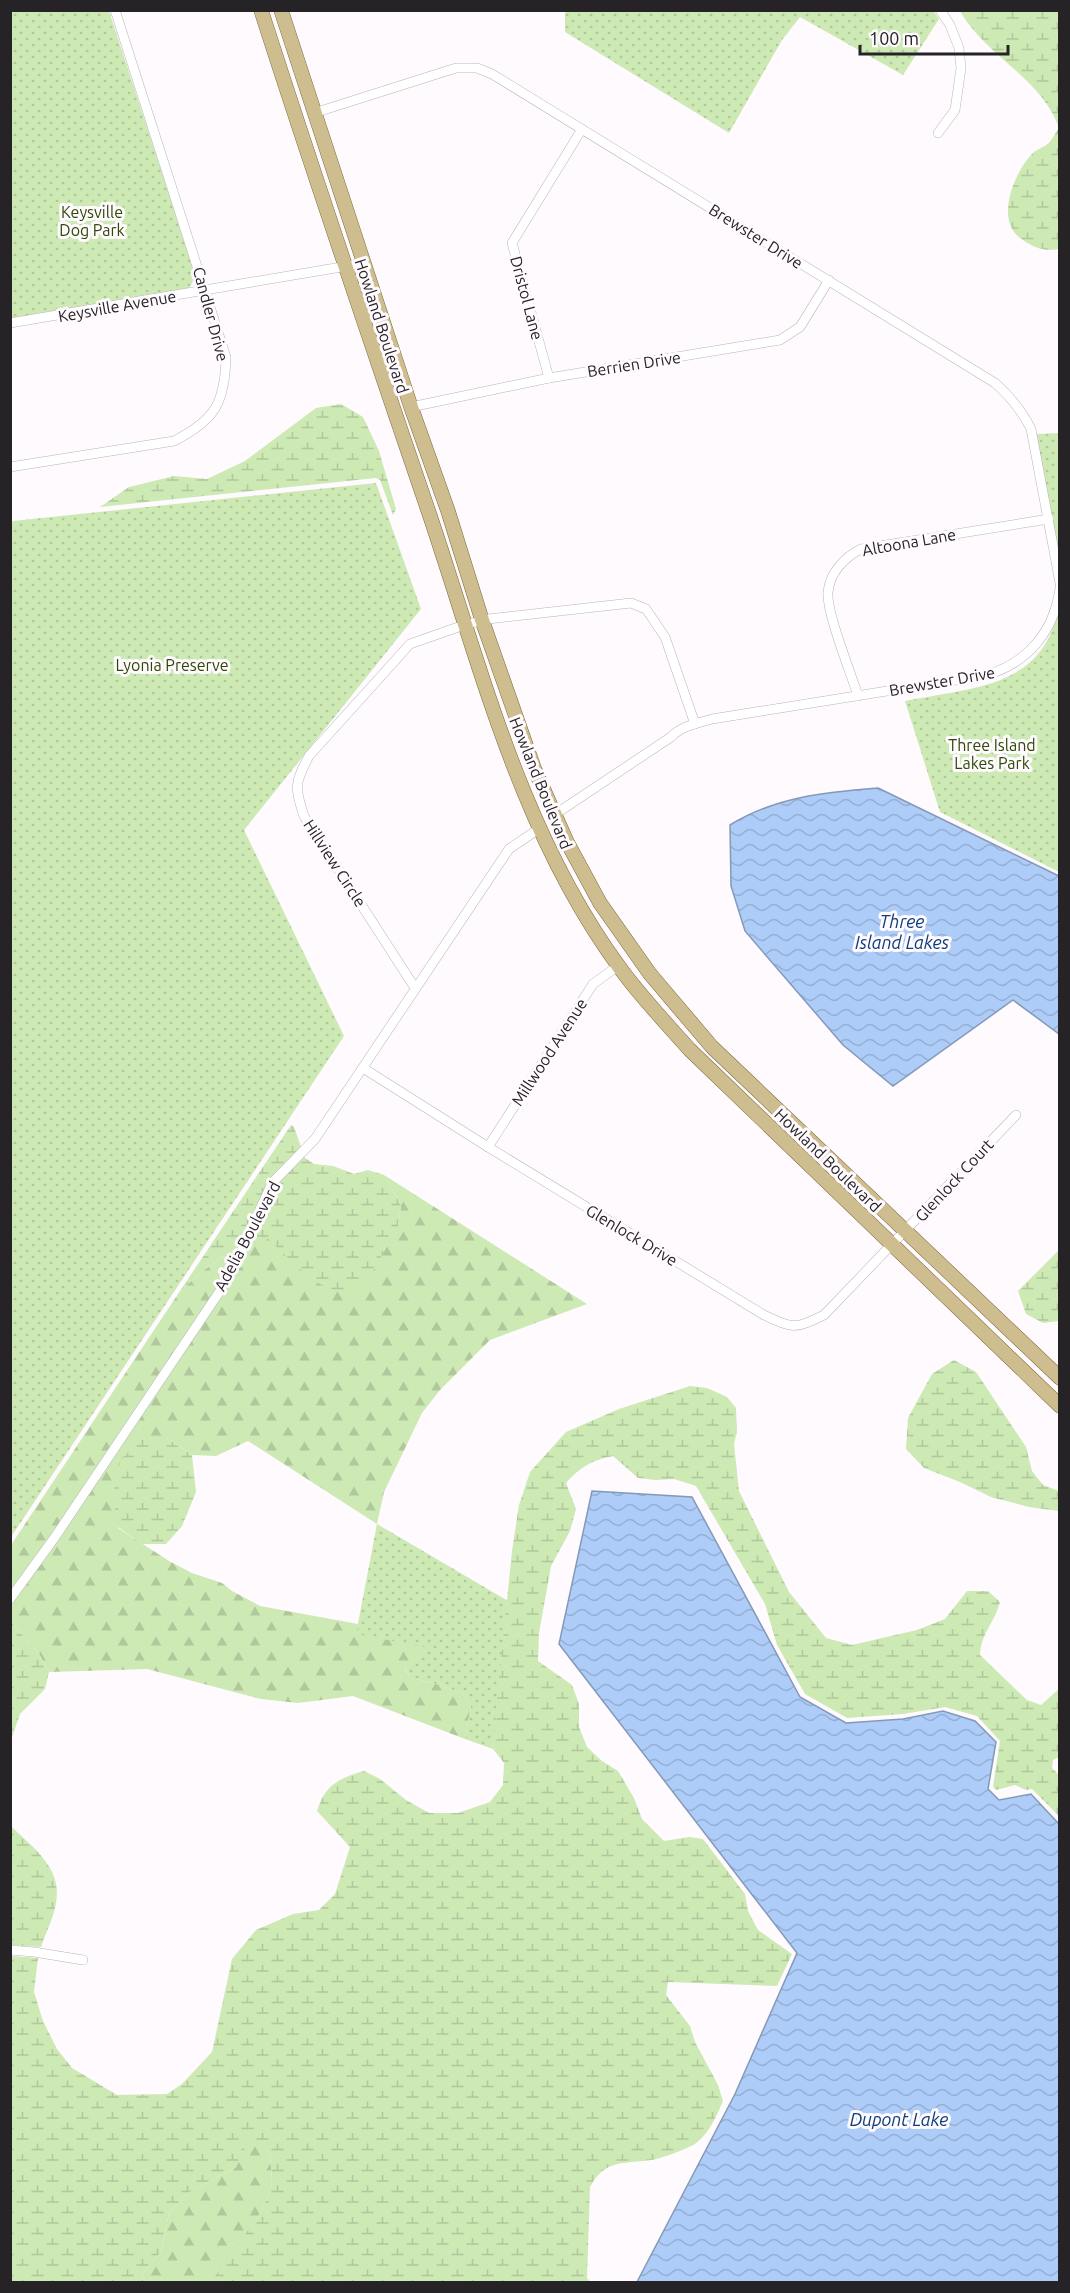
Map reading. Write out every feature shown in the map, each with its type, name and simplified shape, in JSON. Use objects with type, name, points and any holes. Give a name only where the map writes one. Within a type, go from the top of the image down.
[{"type":"main road","name":"Howland Boulevard","points":[[261,10],[430,515],[464,625],[540,828],[579,903],[618,966],[690,1050],[1059,1406]]},
{"type":"main road","name":"Howland Boulevard","points":[[281,10],[411,407],[448,511],[482,620],[534,768],[567,842],[600,903],[624,939],[695,1029],[742,1077],[1059,1378]]},
{"type":"main road","points":[[540,828],[552,832],[555,838],[567,842]]},
{"type":"street","name":"Candler Drive","points":[[10,467],[174,441],[196,430],[209,417],[218,404],[225,382],[226,357],[115,10]]},
{"type":"street","points":[[938,133],[955,110],[961,68],[959,48],[950,25],[940,10]]},
{"type":"street","name":"Brewster Drive","points":[[314,113],[456,68],[477,68],[492,74],[995,383],[1022,411],[1031,429],[1059,583]]},
{"type":"street","name":"Dristol Lane","points":[[549,378],[512,243],[582,129]]},
{"type":"street","name":"Keysville Avenue","points":[[10,324],[365,264]]},
{"type":"street","name":"Berrien Drive","points":[[411,407],[549,378],[780,340],[800,327],[829,280]]},
{"type":"street","name":"Altoona Lane","points":[[858,696],[829,608],[828,592],[834,572],[849,555],[861,549],[1049,519]]},
{"type":"street","name":"Brewster Drive","points":[[554,815],[676,732],[695,724],[712,719],[987,675],[1002,670],[1023,658],[1038,644],[1057,606],[1059,588]]},
{"type":"street","points":[[482,620],[632,603],[646,609],[665,637],[695,724]]},
{"type":"street","name":"Hillview Circle","points":[[415,988],[303,816],[298,797],[297,778],[309,756],[410,645],[482,620]]},
{"type":"street","name":"Adelia Boulevard","points":[[10,1599],[55,1537],[230,1275],[272,1183],[315,1139],[509,849],[540,828]]},
{"type":"street","name":"Millwood Avenue","points":[[488,1147],[593,984],[618,966]]},
{"type":"street","name":"Glenlock Drive","points":[[363,1068],[764,1315],[784,1324],[801,1326],[824,1315],[892,1246]]},
{"type":"street","name":"Glenlock Court","points":[[892,1246],[1016,1115]]},
{"type":"street","points":[[10,1950],[83,1960]]},
{"type":"green space","points":[[933,10],[939,19],[903,75],[800,17],[782,40],[729,133],[565,32],[565,11]]},
{"type":"green space","name":"Keysville Dog Park","points":[[11,11],[109,11],[196,277],[188,289],[11,319]]},
{"type":"green space","points":[[960,11],[1059,11],[1059,128],[1051,110],[1040,95],[984,41]]},
{"type":"green space","points":[[1059,128],[1059,249],[1048,250],[1034,246],[1020,238],[1013,230],[1009,220],[1008,208],[1014,184],[1025,162],[1034,152],[1048,144]]},
{"type":"green space","points":[[341,404],[363,417],[379,451],[396,509],[393,515],[380,480],[376,478],[100,507],[129,487],[174,476],[207,479],[245,461],[316,408]]},
{"type":"green space","points":[[1059,433],[1059,569],[1036,434]]},
{"type":"green space","name":"Lyonia Preserve","points":[[376,483],[421,609],[244,830],[344,1036],[11,1537],[11,524],[13,521]]},
{"type":"green space","name":"Three Island Lakes Park","points":[[1059,604],[1059,872],[940,812],[905,701],[980,687],[1022,668],[1039,653],[1051,632]]},
{"type":"green space","points":[[291,1125],[294,1127],[305,1158],[314,1164],[333,1166],[354,1174],[368,1170],[384,1175],[401,1205],[398,1227],[366,1284],[346,1295],[313,1281],[268,1239],[252,1237],[204,1270],[180,1291]]},
{"type":"green space","points":[[384,1175],[587,1304],[490,1340],[440,1390],[422,1413],[384,1492],[377,1524],[248,1441],[216,1456],[192,1455],[165,1437],[118,1528],[169,1561],[192,1573],[222,1583],[260,1606],[358,1624],[357,1634],[425,1647],[405,1669],[411,1678],[462,1693],[471,1705],[465,1739],[353,1696],[298,1703],[261,1699],[147,1669],[49,1672],[39,1654],[11,1622],[11,1545],[180,1291],[204,1270],[252,1237],[268,1238],[286,1254],[398,1227],[401,1205]]},
{"type":"green space","points":[[1059,1250],[1059,1321],[1043,1323],[1026,1314],[1018,1291]]},
{"type":"green space","points":[[954,1360],[976,1372],[1026,1447],[1032,1471],[1043,1485],[1059,1491],[1059,1511],[1029,1507],[991,1497],[924,1468],[906,1449],[908,1418],[932,1374]]},
{"type":"green space","points":[[690,1386],[707,1388],[727,1397],[736,1408],[737,1432],[734,1444],[739,1491],[789,1592],[826,1638],[852,1645],[917,1630],[945,1619],[967,1591],[988,1591],[1000,1602],[985,1634],[980,1655],[1027,1700],[1041,1705],[1059,1689],[1059,1757],[1053,1760],[1052,1768],[1059,1775],[1059,1816],[1032,1789],[1026,1790],[1015,1785],[996,1790],[993,1787],[1000,1741],[977,1716],[945,1707],[903,1714],[847,1718],[805,1694],[777,1645],[765,1604],[696,1486],[674,1479],[638,1478],[613,1456],[599,1459],[581,1469],[566,1483],[576,1509],[570,1531],[551,1566],[539,1633],[538,1661],[572,1685],[579,1704],[579,1727],[587,1747],[602,1761],[618,1771],[634,1798],[642,1819],[664,1841],[689,1837],[703,1839],[745,1894],[748,1911],[758,1930],[792,1954],[777,1986],[668,1982],[666,1995],[690,2026],[695,2042],[718,2085],[723,2101],[708,2130],[700,2140],[686,2148],[655,2159],[616,2164],[596,2178],[590,2187],[587,2278],[590,2282],[211,2282],[262,2211],[272,2183],[270,2153],[248,2142],[236,2167],[188,2193],[169,2213],[161,2252],[142,2274],[144,2282],[11,2282],[11,1956],[38,1958],[34,1992],[43,2021],[57,2049],[72,2068],[117,2095],[167,2094],[182,2084],[212,2052],[232,1959],[256,1930],[293,1914],[319,1910],[335,1894],[350,1847],[317,1811],[324,1795],[334,1784],[364,1771],[380,1779],[406,1800],[429,1813],[458,1813],[490,1802],[503,1785],[504,1763],[493,1749],[498,1689],[512,1551],[519,1505],[530,1472],[566,1432],[619,1409]]},
{"type":"green space","points":[[143,1436],[165,1437],[192,1455],[196,1492],[182,1526],[166,1544],[142,1544],[118,1527],[113,1497],[120,1461]]},
{"type":"green space","points":[[377,1524],[508,1601],[493,1749],[465,1739],[471,1705],[462,1693],[411,1678],[405,1668],[412,1660],[356,1634]]},
{"type":"green space","points":[[11,1622],[39,1654],[49,1672],[45,1689],[20,1714],[11,1740]]},
{"type":"green space","points":[[11,1826],[44,1859],[55,1879],[57,1891],[55,1908],[41,1947],[11,1945]]},
{"type":"green space","points":[[248,2141],[270,2153],[272,2183],[262,2211],[215,2279],[211,2282],[144,2282],[142,2274],[161,2252],[169,2213],[188,2193],[236,2167]]},
{"type":"water","name":"Three Island Lakes","points":[[878,788],[1059,876],[1059,1034],[1013,1000],[893,1086],[843,1045],[745,931],[731,886],[730,825],[783,802],[820,794]]},
{"type":"water","name":"Dupont Lake","points":[[592,1491],[692,1497],[800,1697],[846,1723],[903,1719],[943,1711],[975,1721],[996,1742],[988,1789],[999,1800],[1031,1794],[1059,1824],[1059,2282],[637,2282],[735,2094],[797,1953],[559,1644]]}]
